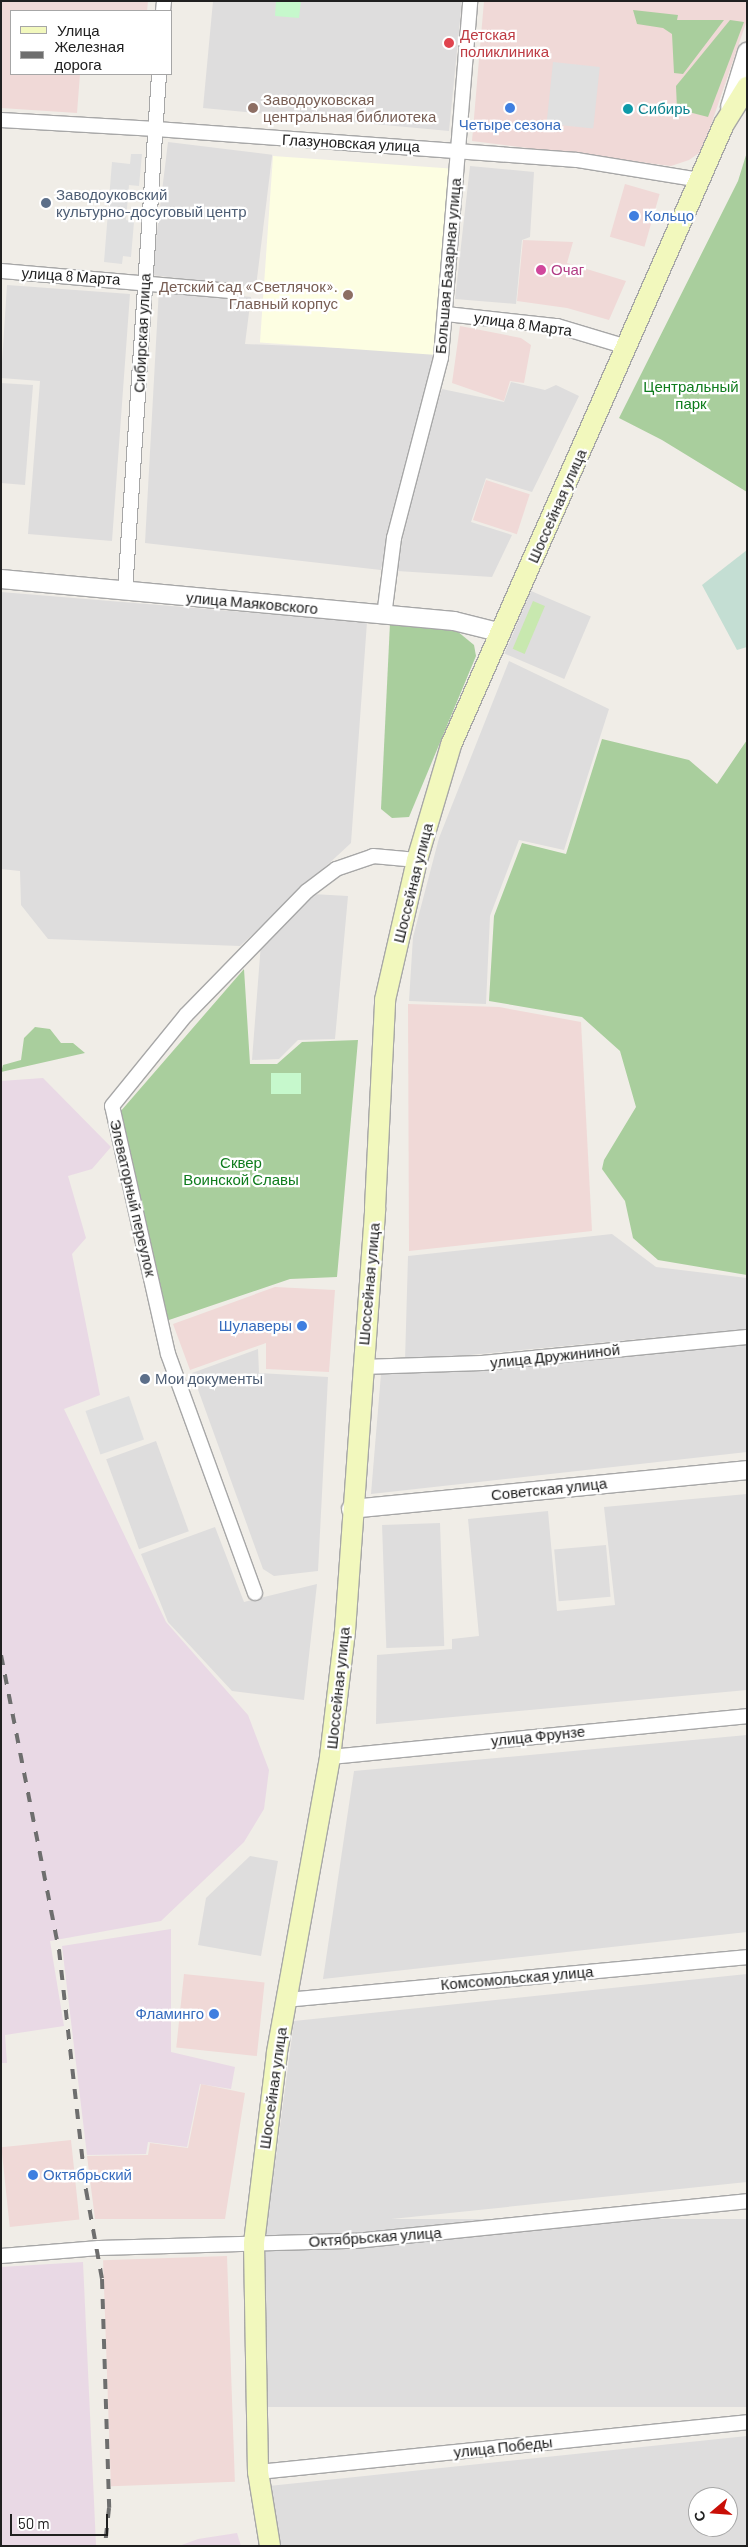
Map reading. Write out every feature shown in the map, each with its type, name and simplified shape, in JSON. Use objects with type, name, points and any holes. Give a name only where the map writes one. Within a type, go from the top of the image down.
[{"type":"main road","name":"Шоссейная улица","points":[[270,2546],[258,2472],[254,2243],[266,2126],[286,2000],[330,1757],[345,1631],[351,1508],[375,1208],[385,1000],[417,860],[452,746],[724,124],[747,87]]},
{"type":"street","name":"Большая Базарная улица","points":[[384,616],[394,538],[438,367],[446,314],[470,1]]},
{"type":"street","points":[[724,124],[747,52]]},
{"type":"street","name":"Сибирская улица","points":[[125,592],[159,75]]},
{"type":"street","name":"Глазуновская улица","points":[[1,120],[156,128],[577,160],[700,180]]},
{"type":"street","name":"улица 8 Марта","points":[[1,271],[144,281],[229,291]]},
{"type":"street","name":"улица 8 Марта","points":[[446,314],[557,326],[627,348]]},
{"type":"street","name":"улица Маяковского","points":[[1,579],[461,622],[502,633]]},
{"type":"street","name":"Элеваторный переулок","points":[[255,1593],[168,1354],[112,1106],[186,1015],[307,891],[336,869],[373,856],[417,860]]},
{"type":"street","name":"улица Дружининой","points":[[362,1367],[482,1364],[747,1337]]},
{"type":"street","name":"Советская улица","points":[[351,1508],[747,1470]]},
{"type":"street","name":"улица Фрунзе","points":[[330,1757],[747,1716]]},
{"type":"street","name":"Комсомольская улица","points":[[286,2000],[747,1956]]},
{"type":"street","name":"Октябрьская улица","points":[[1,2256],[97,2248],[355,2241],[747,2201]]},
{"type":"street","name":"улица Победы","points":[[258,2472],[747,2422]]},
{"type":"shaded area","points":[[1,1],[148,1],[147,10],[10,10],[10,75],[80,75],[77,113],[1,108]]},
{"type":"shaded area","points":[[213,1],[462,1],[449,131],[203,108]]},
{"type":"shaded area","points":[[484,1],[747,1],[746,23],[702,151],[689,160],[671,166],[472,141]]},
{"type":"shaded area","points":[[553,62],[600,67],[593,129],[547,124]]},
{"type":"shaded area","points":[[168,142],[272,155],[256,288],[152,275]]},
{"type":"shaded area","points":[[131,154],[142,154],[139,186],[129,185],[126,220],[134,222],[131,257],[123,256],[122,264],[104,262],[112,162],[130,164]]},
{"type":"shaded area","name":"Детский сад «Светлячок». Главный корпус","points":[[273,156],[454,169],[441,355],[260,343]]},
{"type":"shaded area","points":[[470,166],[534,172],[530,237],[522,240],[516,304],[455,299]]},
{"type":"shaded area","name":"Кольцо","points":[[625,184],[660,194],[644,247],[610,237]]},
{"type":"shaded area","points":[[523,240],[573,242],[567,263],[626,281],[609,320],[567,308],[517,301]]},
{"type":"shaded area","points":[[7,285],[130,294],[112,541],[28,534],[40,381],[1,378]]},
{"type":"shaded area","points":[[159,288],[251,297],[245,344],[438,352],[381,570],[145,543]]},
{"type":"shaded area","points":[[460,326],[521,338],[531,345],[524,383],[510,381],[504,401],[452,383]]},
{"type":"shaded area","points":[[511,382],[545,390],[556,385],[579,396],[532,492],[486,478],[471,522],[512,535],[492,577],[397,571],[412,484],[442,389],[504,402]]},
{"type":"shaded area","points":[[1,383],[33,385],[25,485],[1,483]]},
{"type":"shaded area","points":[[486,480],[530,494],[517,534],[473,520]]},
{"type":"shaded area","points":[[747,550],[747,647],[737,650],[702,585]]},
{"type":"shaded area","points":[[531,591],[591,616],[564,679],[504,654]]},
{"type":"shaded area","points":[[1,592],[367,622],[351,843],[240,946],[48,939],[21,905],[20,871],[1,869]]},
{"type":"shaded area","points":[[509,661],[609,709],[564,850],[519,840],[490,916],[486,1004],[409,1001],[413,937],[439,838]]},
{"type":"shaded area","points":[[312,894],[348,896],[335,1039],[298,1040],[279,1059],[252,1060],[261,943]]},
{"type":"shaded area","points":[[408,1004],[499,1007],[581,1022],[592,1231],[409,1251]]},
{"type":"shaded area","points":[[43,1078],[111,1147],[92,1169],[68,1176],[86,1238],[72,1254],[100,1395],[64,1409],[166,1622],[248,1715],[269,1770],[264,1809],[244,1842],[161,1921],[50,1941],[64,2026],[5,2035],[7,2063],[1,2063],[1,1081]]},
{"type":"shaded area","points":[[612,1234],[656,1267],[747,1278],[747,1329],[405,1361],[408,1256]]},
{"type":"shaded area","points":[[275,1287],[335,1290],[329,1372],[266,1369],[266,1343],[190,1370],[173,1324]]},
{"type":"shaded area","points":[[747,1342],[747,1452],[371,1494],[381,1374]]},
{"type":"shaded area","points":[[258,1349],[259,1373],[328,1377],[318,1571],[274,1576],[263,1569],[192,1373]]},
{"type":"shaded area","points":[[129,1396],[144,1439],[100,1454],[86,1411]]},
{"type":"shaded area","points":[[156,1441],[189,1531],[139,1549],[106,1459]]},
{"type":"shaded area","points":[[747,1494],[747,1690],[376,1724],[377,1655],[452,1649],[452,1639],[479,1636],[468,1519],[548,1511],[557,1611],[615,1605],[604,1507]]},
{"type":"shaded area","points":[[440,1523],[444,1646],[386,1648],[382,1525]]},
{"type":"shaded area","points":[[215,1527],[244,1602],[317,1584],[304,1700],[232,1691],[168,1622],[141,1554]]},
{"type":"shaded area","points":[[606,1545],[611,1597],[559,1601],[554,1550]]},
{"type":"shaded area","points":[[747,1735],[747,1932],[323,1979],[354,1771]]},
{"type":"shaded area","points":[[250,1856],[278,1861],[261,1956],[198,1945],[206,1898]]},
{"type":"shaded area","points":[[171,1929],[171,2052],[235,2067],[231,2089],[200,2084],[187,2147],[148,2142],[146,2154],[87,2155],[62,1946]]},
{"type":"shaded area","points":[[184,1974],[265,1982],[257,2056],[176,2048]]},
{"type":"shaded area","points":[[747,1974],[747,2182],[266,2232],[294,2021]]},
{"type":"shaded area","points":[[201,2084],[245,2093],[225,2219],[95,2219],[87,2156],[148,2155],[150,2143],[188,2148]]},
{"type":"shaded area","points":[[71,2140],[79,2220],[10,2227],[1,2147]]},
{"type":"shaded area","points":[[263,2219],[747,2219],[747,2407],[263,2407]]},
{"type":"shaded area","points":[[227,2256],[235,2482],[111,2486],[103,2260]]},
{"type":"shaded area","points":[[83,2262],[96,2545],[1,2546],[1,2267]]},
{"type":"shaded area","points":[[747,2436],[747,2546],[281,2546],[269,2486]]},
{"type":"shaded area","points":[[237,2533],[241,2546],[179,2546],[198,2539]]},
{"type":"green space","points":[[276,1],[301,1],[299,18],[275,16]]},
{"type":"green space","points":[[633,10],[678,15],[677,20],[724,20],[683,74],[674,73],[672,34],[663,28],[637,24]]},
{"type":"green space","points":[[730,20],[744,22],[708,117],[677,109],[676,86]]},
{"type":"green space","name":"Центральный парк","points":[[747,152],[747,492],[662,440],[619,418],[738,181]]},
{"type":"green space","points":[[533,601],[545,606],[525,654],[513,649]]},
{"type":"green space","points":[[390,623],[457,631],[474,645],[476,656],[409,817],[392,818],[381,809]]},
{"type":"green space","points":[[602,739],[689,760],[717,784],[747,740],[747,1275],[658,1260],[633,1238],[625,1201],[602,1169],[604,1160],[636,1107],[620,1051],[582,1017],[489,1001],[494,916],[522,843],[566,854]]},
{"type":"green space","name":"Сквер Воинской Славы","points":[[244,969],[250,1064],[277,1064],[302,1042],[358,1040],[337,1277],[290,1279],[166,1321],[120,1112]]},
{"type":"green space","points":[[35,1027],[50,1029],[61,1043],[73,1043],[85,1053],[1,1072],[3,1065],[21,1060],[24,1038]]},
{"type":"green space","points":[[271,1073],[301,1073],[301,1094],[271,1094]]},
{"type":"railway","points":[[1,1655],[59,1950],[86,2190],[102,2279],[109,2508],[105,2546]]},
{"type":"place","name":"Детская поликлиника","points":[[449,43]]},
{"type":"place","name":"Заводоуковская центральная библиотека","points":[[253,108]]},
{"type":"place","name":"Четыре сезона","points":[[510,108]]},
{"type":"place","name":"Сибирь","points":[[628,109]]},
{"type":"place","name":"Заводоуковский культурно-досуговый центр","points":[[46,203]]},
{"type":"place","name":"Кольцо","points":[[634,216]]},
{"type":"place","name":"Очаг","points":[[541,270]]},
{"type":"place","name":"Детский сад «Светлячок». Главный корпус","points":[[348,295]]},
{"type":"place","name":"Шулаверы","points":[[302,1326]]},
{"type":"place","name":"Мои документы","points":[[145,1379]]},
{"type":"place","name":"Фламинго","points":[[214,2014]]},
{"type":"place","name":"Октябрьский","points":[[33,2175]]}]
